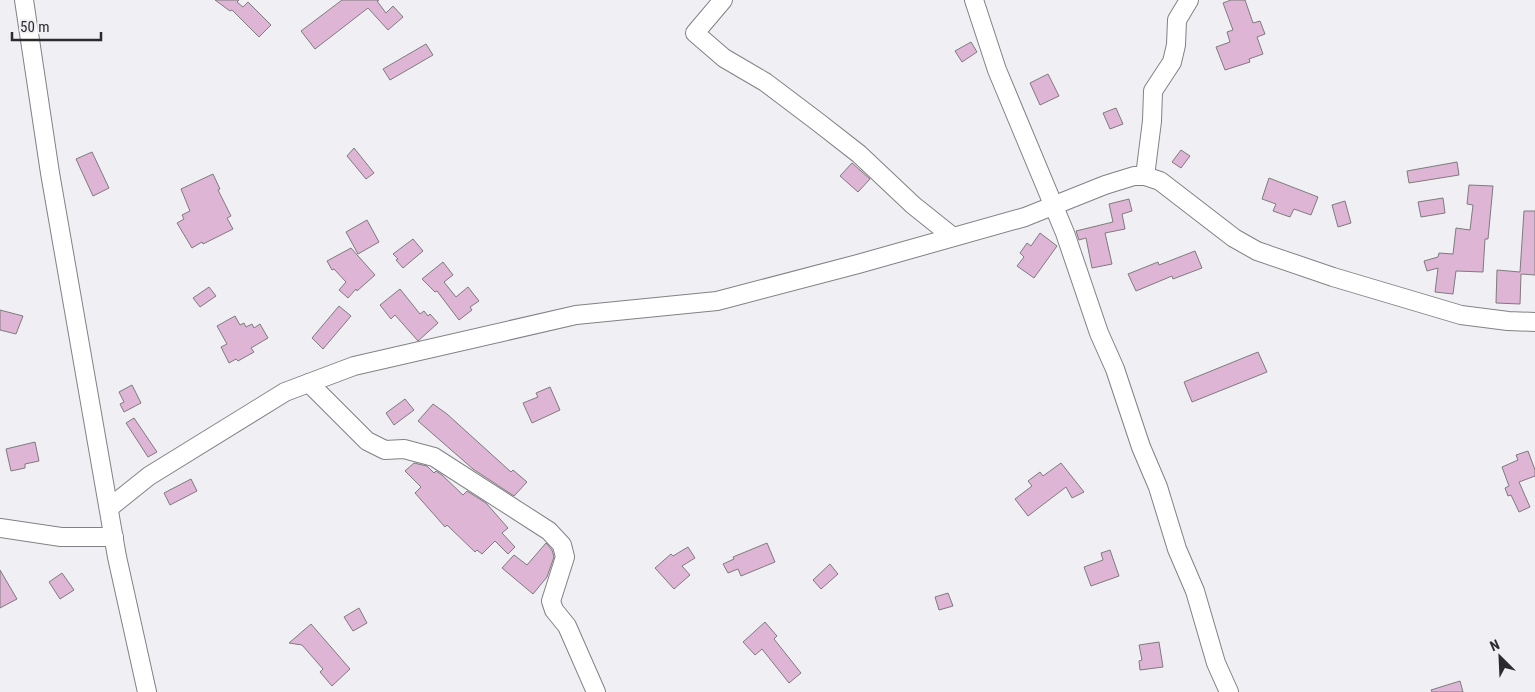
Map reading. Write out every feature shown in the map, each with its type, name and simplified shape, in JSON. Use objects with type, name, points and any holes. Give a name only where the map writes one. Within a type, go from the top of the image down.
[{"type":"street","points":[[24,0],[50,173],[114,537],[148,692]]},
{"type":"street","points":[[723,0],[695,33],[724,58],[764,82],[859,154],[913,205],[953,238]]},
{"type":"street","points":[[974,0],[997,70],[1071,250],[1099,333],[1115,370],[1140,447],[1158,487],[1177,549],[1195,591],[1216,663],[1229,692]]},
{"type":"street","points":[[1145,176],[1152,121],[1153,91],[1172,62],[1176,44],[1177,20],[1189,0]]},
{"type":"street","points":[[109,508],[149,476],[285,392],[354,366],[576,315],[717,301],[1025,217],[1125,179],[1145,176],[1160,181],[1234,238],[1257,251],[1333,277],[1461,315],[1508,321],[1535,322]]},
{"type":"street","points":[[309,383],[367,441],[385,450],[404,449],[434,457],[550,531],[562,545],[565,557],[551,601],[554,610],[566,626],[596,692]]},
{"type":"street","points":[[0,528],[61,537],[114,537]]},
{"type":"building","points":[[215,0],[239,0],[237,2],[243,7],[248,2],[271,25],[259,37],[232,10],[230,11]]},
{"type":"building","points":[[342,0],[379,0],[377,1],[386,13],[393,6],[403,17],[388,30],[368,8],[315,49],[301,31]]},
{"type":"building","points":[[1231,0],[1245,0],[1253,23],[1260,21],[1265,34],[1257,37],[1263,54],[1249,59],[1250,62],[1225,70],[1216,47],[1230,42],[1227,32],[1233,30],[1223,3]]},
{"type":"building","points":[[971,42],[977,52],[962,62],[955,51]]},
{"type":"building","points":[[426,44],[433,55],[390,80],[383,69]]},
{"type":"building","points":[[1048,74],[1059,96],[1040,105],[1030,83]]},
{"type":"building","points":[[1116,108],[1123,124],[1110,129],[1103,113]]},
{"type":"building","points":[[354,148],[374,173],[366,179],[347,156]]},
{"type":"building","points":[[1181,150],[1190,156],[1181,168],[1172,162]]},
{"type":"building","points":[[92,152],[109,188],[93,196],[76,159]]},
{"type":"building","points":[[1457,162],[1459,175],[1409,183],[1407,171]]},
{"type":"building","points":[[852,163],[870,179],[858,192],[840,176]]},
{"type":"building","points":[[213,174],[220,189],[218,190],[231,216],[227,218],[233,229],[192,248],[177,223],[184,219],[182,215],[190,211],[181,189]]},
{"type":"building","points":[[1269,178],[1318,197],[1311,215],[1294,209],[1290,217],[1273,211],[1276,204],[1262,199]]},
{"type":"building","points":[[1469,185],[1493,186],[1488,239],[1485,239],[1483,272],[1456,271],[1453,294],[1435,292],[1438,268],[1427,271],[1424,261],[1438,257],[1439,253],[1453,254],[1456,228],[1470,230],[1473,205],[1467,204]]},
{"type":"building","points":[[1443,198],[1445,213],[1421,217],[1418,202]]},
{"type":"building","points":[[1129,199],[1132,211],[1122,214],[1125,229],[1105,233],[1112,264],[1092,268],[1086,238],[1079,240],[1076,231],[1113,222],[1109,204]]},
{"type":"building","points":[[1345,201],[1351,223],[1338,227],[1332,205]]},
{"type":"building","points":[[1524,211],[1535,211],[1535,275],[1521,274],[1520,304],[1496,303],[1497,270],[1520,272]]},
{"type":"building","points":[[367,220],[379,242],[358,254],[346,232]]},
{"type":"building","points":[[1040,233],[1057,246],[1034,278],[1017,266],[1024,257],[1020,253],[1027,243],[1031,246]]},
{"type":"building","points":[[413,239],[423,251],[403,268],[393,254]]},
{"type":"building","points":[[351,248],[375,275],[357,291],[356,289],[348,298],[339,290],[346,282],[334,269],[332,270],[327,261]]},
{"type":"building","points":[[1195,251],[1202,268],[1173,279],[1172,276],[1136,291],[1128,274],[1158,262],[1159,265]]},
{"type":"building","points":[[443,262],[453,275],[444,282],[456,297],[468,287],[479,301],[470,307],[472,310],[459,320],[437,291],[435,292],[422,279]]},
{"type":"building","points":[[209,287],[216,296],[200,307],[193,298]]},
{"type":"building","points":[[400,289],[420,314],[424,311],[428,316],[430,314],[438,323],[418,341],[395,315],[391,319],[380,305]]},
{"type":"building","points":[[339,306],[351,316],[323,349],[312,338]]},
{"type":"building","points":[[0,310],[23,316],[16,334],[0,330]]},
{"type":"building","points":[[235,316],[240,325],[244,323],[246,327],[252,324],[254,328],[260,324],[268,338],[251,348],[254,352],[238,361],[236,359],[229,363],[221,347],[227,344],[217,326]]},
{"type":"building","points":[[1258,352],[1267,372],[1192,402],[1184,382]]},
{"type":"building","points":[[132,385],[141,403],[124,412],[120,404],[124,402],[119,392]]},
{"type":"building","points":[[550,387],[560,410],[532,423],[523,403],[538,397],[536,393]]},
{"type":"building","points":[[405,399],[414,410],[394,425],[386,413]]},
{"type":"building","points":[[433,404],[447,414],[511,472],[513,470],[527,482],[514,496],[473,469],[418,421]]},
{"type":"building","points":[[134,418],[157,452],[148,457],[126,423]]},
{"type":"building","points":[[35,442],[39,461],[25,464],[25,468],[11,471],[6,449]]},
{"type":"building","points":[[1528,451],[1535,470],[1535,476],[1519,482],[1530,507],[1519,512],[1511,495],[1508,496],[1505,488],[1509,486],[1502,467],[1518,460],[1516,455]]},
{"type":"building","points":[[414,463],[427,466],[434,473],[436,471],[463,495],[467,491],[486,503],[508,528],[502,533],[515,547],[508,554],[495,541],[482,554],[477,550],[475,552],[447,525],[445,527],[415,493],[421,487],[405,471]]},
{"type":"building","points":[[1061,463],[1084,492],[1072,498],[1066,487],[1028,516],[1015,499],[1032,486],[1028,481],[1040,472],[1043,476]]},
{"type":"building","points":[[191,479],[197,491],[170,505],[164,493]]},
{"type":"building","points":[[546,543],[552,550],[554,557],[547,577],[533,594],[502,568],[514,555],[527,565]]},
{"type":"building","points":[[767,543],[775,562],[741,576],[738,569],[728,573],[723,564],[734,559],[733,557]]},
{"type":"building","points":[[688,547],[695,558],[682,566],[690,575],[674,589],[655,568],[671,554],[673,556]]},
{"type":"building","points":[[1110,550],[1119,576],[1091,586],[1084,567],[1103,560],[1101,553]]},
{"type":"building","points":[[830,564],[838,574],[821,589],[813,580]]},
{"type":"building","points":[[0,570],[17,599],[0,608]]},
{"type":"building","points":[[62,573],[74,590],[60,599],[49,582]]},
{"type":"building","points":[[948,593],[953,606],[939,610],[935,597]]},
{"type":"building","points":[[359,608],[367,623],[353,631],[344,617]]},
{"type":"building","points":[[765,622],[777,636],[774,639],[801,673],[789,683],[762,649],[755,655],[743,642]]},
{"type":"building","points":[[311,624],[350,669],[332,686],[320,672],[323,669],[302,645],[289,643]]},
{"type":"building","points":[[1159,642],[1163,667],[1140,670],[1139,661],[1142,660],[1139,645]]},
{"type":"building","points":[[1460,681],[1463,692],[1432,692],[1431,690]]}]
